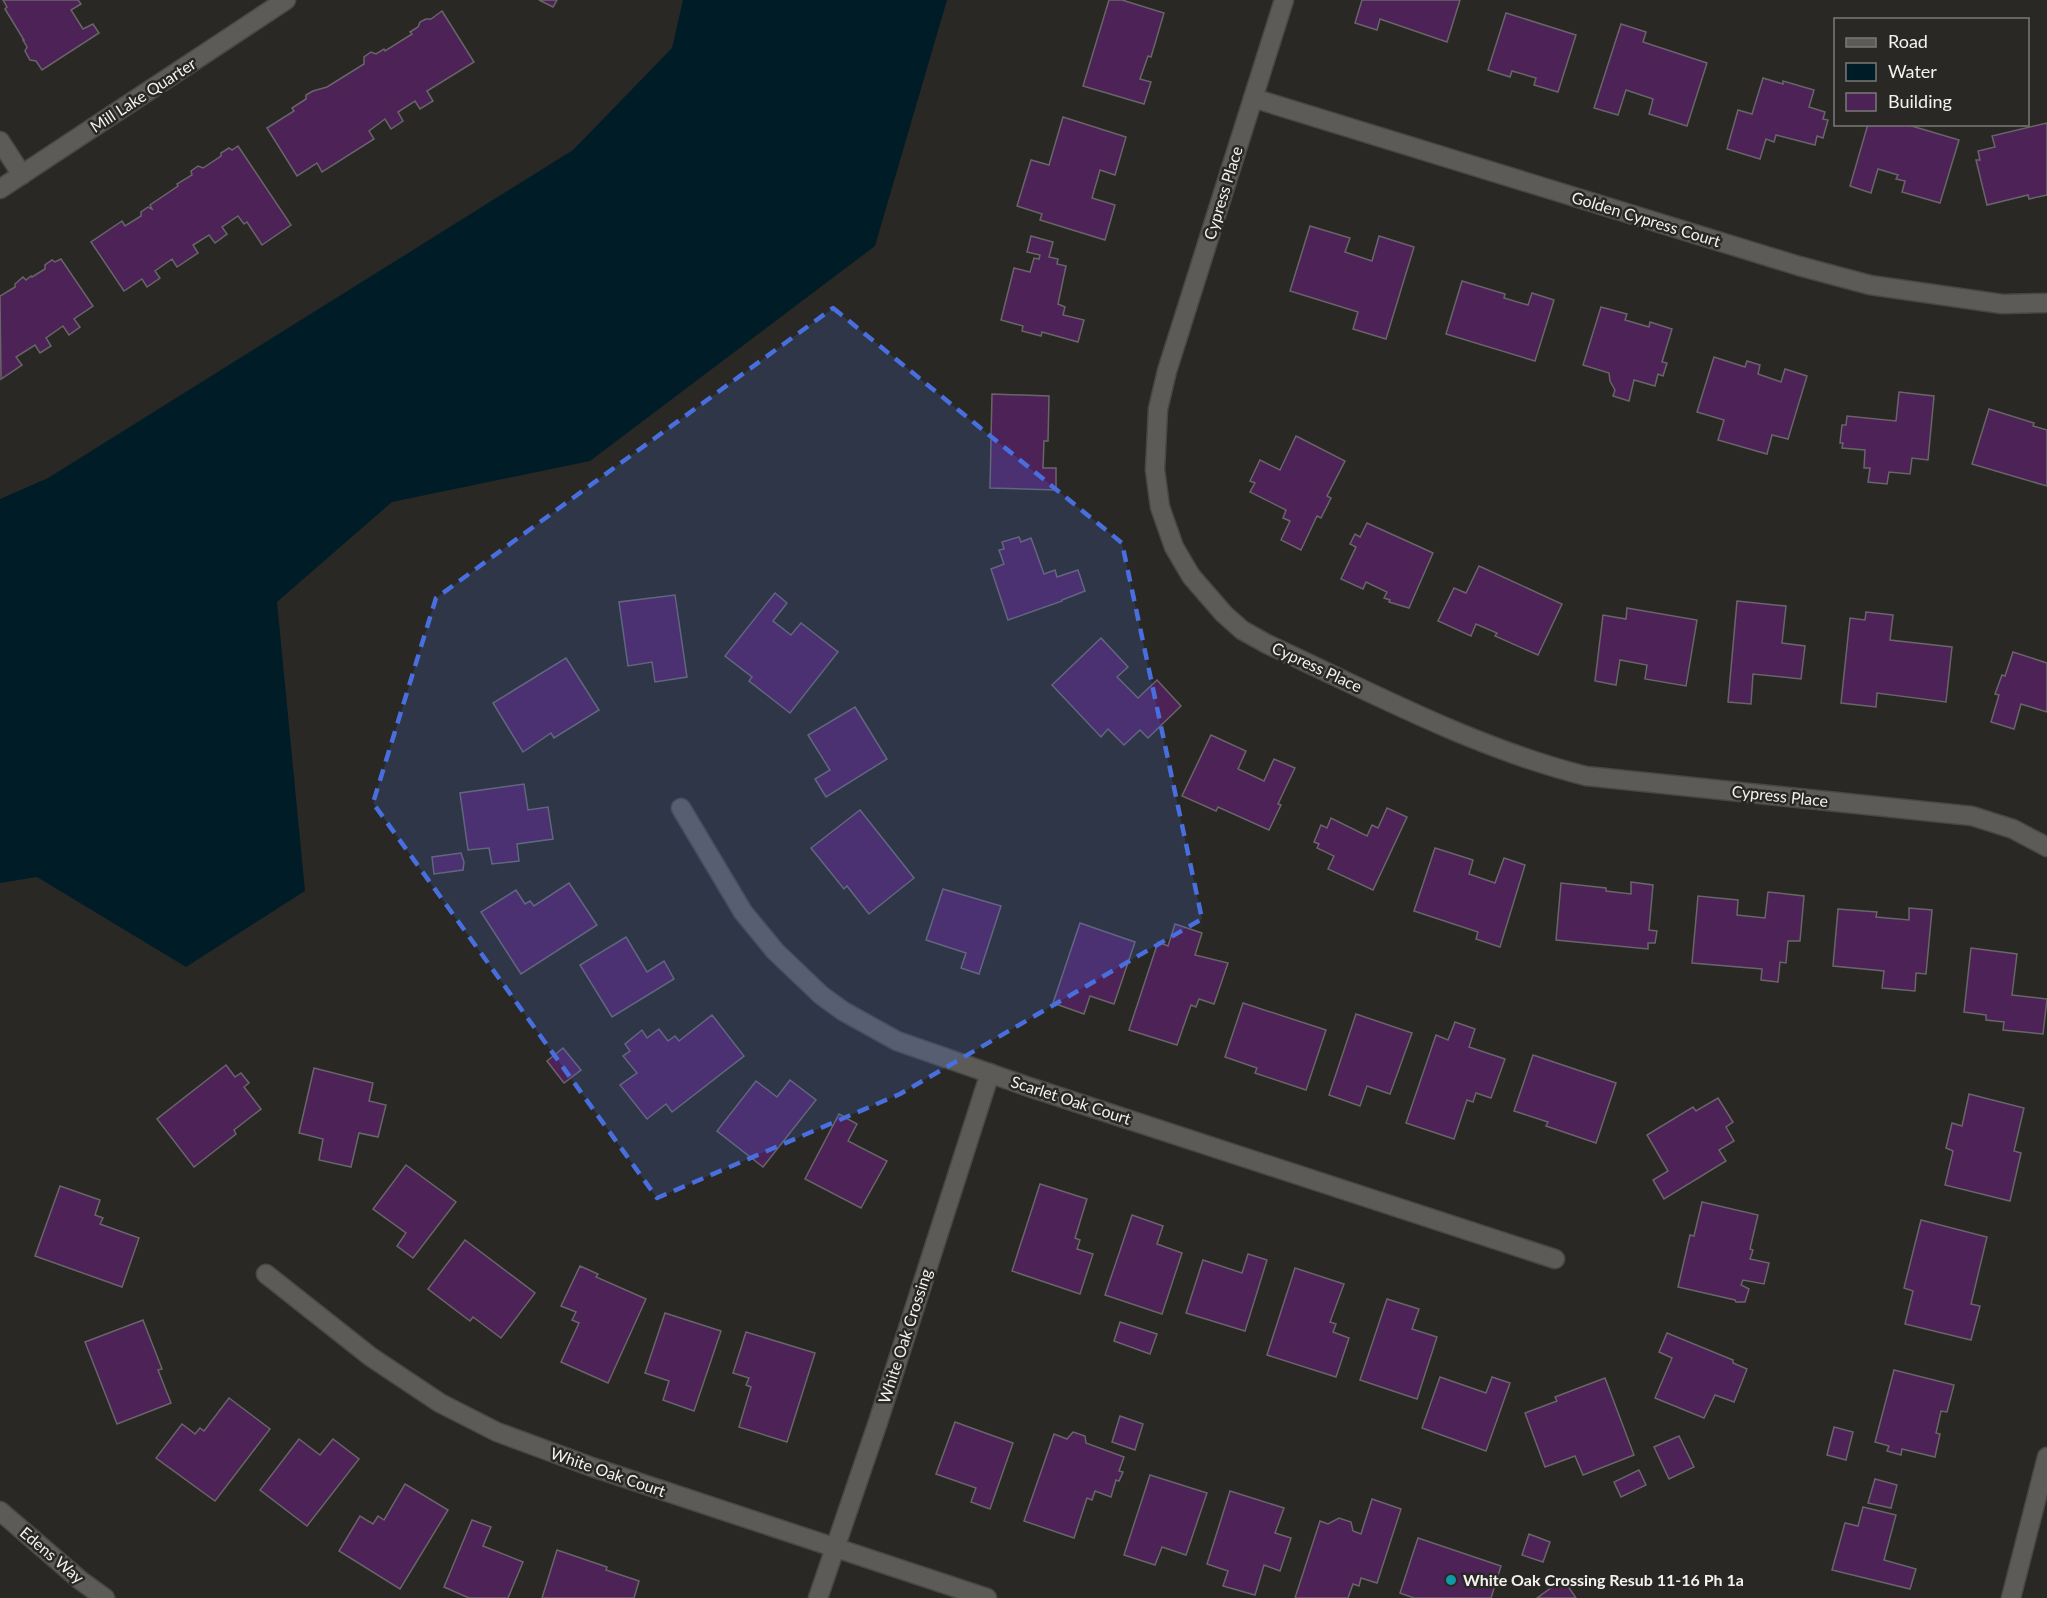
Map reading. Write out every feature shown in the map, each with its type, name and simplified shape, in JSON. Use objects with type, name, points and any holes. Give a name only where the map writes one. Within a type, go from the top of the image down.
[{"type":"street","name":"Mill Lake Quarter","points":[[0,189],[286,0]]},
{"type":"street","name":"Cypress Place","points":[[1284,0],[1167,371],[1157,419],[1155,470],[1160,507],[1174,546],[1191,576],[1224,614],[1242,630],[1267,644],[1466,736],[1520,758],[1558,769],[1586,776],[1972,816],[2013,829],[2047,847]]},
{"type":"street","name":"Golden Cypress Court","points":[[1252,98],[1799,266],[1870,285],[2002,304],[2047,303]]},
{"type":"street","points":[[0,141],[22,175]]},
{"type":"street","name":"Scarlet Oak Court","points":[[681,808],[743,912],[775,951],[821,995],[843,1011],[897,1041],[1555,1259]]},
{"type":"street","name":"White Oak Crossing","points":[[818,1598],[878,1422],[990,1073]]},
{"type":"street","name":"White Oak Court","points":[[266,1274],[371,1357],[440,1403],[497,1432],[592,1467],[987,1598]]},
{"type":"street","points":[[2011,1598],[2047,1457]]},
{"type":"street","name":"Edens Way","points":[[0,1511],[80,1580],[105,1598]]},
{"type":"highlighted area","points":[[833,308],[1122,543],[1202,919],[900,1094],[657,1198],[373,803],[436,598]]},
{"type":"water","points":[[683,0],[947,0],[875,246],[590,461],[392,502],[277,602],[305,891],[186,967],[37,877],[0,883],[0,499],[48,478],[573,150],[672,48]]},
{"type":"building","points":[[3,0],[78,0],[81,4],[71,10],[83,29],[93,24],[99,33],[42,70],[36,61],[30,60],[25,51],[27,47],[24,40],[5,9],[7,7]]},
{"type":"building","points":[[539,0],[557,0],[553,7]]},
{"type":"building","points":[[1109,0],[1122,0],[1164,13],[1151,57],[1148,56],[1140,79],[1151,82],[1144,104],[1083,86]]},
{"type":"building","points":[[1362,0],[1460,0],[1447,42],[1380,19],[1377,30],[1355,23]]},
{"type":"building","points":[[442,11],[474,62],[427,91],[433,101],[420,109],[415,101],[398,112],[403,121],[391,129],[385,119],[369,131],[374,139],[322,172],[317,163],[297,176],[267,128],[294,111],[292,108],[306,99],[306,95],[327,87],[364,64],[364,57],[371,52],[376,54],[384,49],[385,51],[412,34],[410,32],[418,27],[420,22],[431,19]]},
{"type":"building","points":[[1506,13],[1576,35],[1558,92],[1534,85],[1536,78],[1512,71],[1510,77],[1488,70]]},
{"type":"building","points":[[1621,24],[1646,32],[1643,42],[1707,63],[1687,126],[1649,114],[1653,99],[1626,90],[1618,115],[1594,108]]},
{"type":"building","points":[[1763,78],[1814,90],[1809,107],[1825,112],[1823,119],[1828,120],[1823,138],[1817,136],[1815,145],[1776,135],[1774,142],[1766,139],[1760,159],[1727,149],[1738,110],[1752,114]]},
{"type":"building","points":[[1063,117],[1126,137],[1115,175],[1100,170],[1092,198],[1115,205],[1105,240],[1040,220],[1042,214],[1017,206],[1031,160],[1049,165]]},
{"type":"building","points":[[2047,123],[2047,195],[2029,199],[2028,195],[1987,205],[1976,160],[1980,160],[1978,151],[1995,147],[1992,136]]},
{"type":"building","points":[[1867,126],[1912,126],[1959,140],[1940,203],[1902,192],[1905,181],[1896,179],[1898,175],[1878,169],[1871,193],[1850,186]]},
{"type":"building","points":[[238,146],[291,225],[262,245],[247,222],[244,224],[238,216],[222,227],[227,234],[215,243],[209,235],[193,245],[198,253],[177,267],[172,259],[155,271],[160,278],[147,287],[142,279],[124,291],[91,242],[122,221],[125,226],[141,216],[141,212],[148,207],[152,209],[150,205],[192,175],[191,171],[198,166],[203,168],[221,156],[221,153]]},
{"type":"building","points":[[1310,226],[1350,238],[1345,252],[1372,261],[1379,236],[1414,247],[1386,339],[1353,329],[1358,312],[1290,291]]},
{"type":"building","points":[[1031,236],[1053,242],[1049,257],[1058,259],[1057,264],[1066,266],[1058,304],[1065,307],[1063,315],[1084,320],[1078,342],[1042,332],[1041,336],[1022,331],[1023,326],[1001,320],[1014,268],[1030,272],[1034,258],[1039,259],[1040,255],[1027,252]]},
{"type":"building","points":[[61,259],[93,306],[74,319],[80,327],[69,335],[63,326],[46,338],[51,346],[40,353],[35,345],[16,357],[22,365],[1,379],[0,296],[15,287],[15,284],[23,277],[26,280],[45,269],[45,265],[52,260],[55,262]]},
{"type":"building","points":[[1462,281],[1505,294],[1504,298],[1528,305],[1532,293],[1554,300],[1535,361],[1446,334]]},
{"type":"building","points":[[1601,307],[1627,314],[1625,320],[1649,327],[1650,322],[1672,329],[1662,362],[1667,363],[1663,376],[1658,374],[1655,386],[1634,380],[1629,401],[1613,396],[1615,390],[1609,373],[1583,365]]},
{"type":"building","points":[[1714,357],[1745,367],[1747,361],[1760,365],[1758,374],[1781,382],[1785,369],[1807,376],[1788,439],[1772,435],[1767,454],[1718,440],[1724,420],[1697,412]]},
{"type":"building","points":[[1899,392],[1934,396],[1928,460],[1912,458],[1910,474],[1889,472],[1887,484],[1868,482],[1870,468],[1864,468],[1865,450],[1842,448],[1843,443],[1840,443],[1842,425],[1846,425],[1847,416],[1896,421]]},
{"type":"building","points":[[992,394],[1049,396],[1048,441],[1044,441],[1043,468],[1056,468],[1056,490],[990,488]]},
{"type":"building","points":[[1989,409],[2034,423],[2033,426],[2047,430],[2047,486],[1972,464]]},
{"type":"building","points":[[1296,436],[1345,461],[1327,496],[1331,498],[1321,518],[1317,516],[1301,550],[1281,540],[1290,521],[1283,518],[1286,510],[1250,492],[1255,483],[1250,481],[1260,460],[1280,470]]},
{"type":"building","points":[[1367,523],[1433,553],[1409,608],[1389,602],[1390,600],[1384,598],[1387,592],[1366,582],[1363,589],[1341,579],[1356,547],[1350,544],[1355,534],[1360,537]]},
{"type":"building","points":[[1019,537],[1021,542],[1031,538],[1044,574],[1055,570],[1057,577],[1078,570],[1085,591],[1008,620],[991,569],[1004,564],[999,550],[1004,549],[1002,542]]},
{"type":"building","points":[[1479,566],[1562,604],[1538,655],[1495,636],[1497,633],[1476,624],[1471,636],[1438,621],[1454,588],[1466,593]]},
{"type":"building","points":[[775,593],[787,603],[773,621],[791,635],[801,623],[838,652],[790,713],[749,681],[752,677],[725,656]]},
{"type":"building","points":[[675,595],[687,677],[655,682],[652,662],[628,666],[619,602]]},
{"type":"building","points":[[1737,601],[1786,606],[1782,643],[1805,646],[1801,679],[1753,674],[1751,704],[1728,702]]},
{"type":"building","points":[[1627,608],[1697,620],[1686,686],[1645,679],[1647,665],[1620,660],[1616,685],[1595,681],[1603,615],[1626,619]]},
{"type":"building","points":[[1866,612],[1893,615],[1890,640],[1952,647],[1946,702],[1877,693],[1876,707],[1841,703],[1850,618],[1865,620]]},
{"type":"building","points":[[1101,638],[1128,667],[1117,677],[1138,698],[1157,680],[1181,706],[1148,738],[1140,730],[1124,745],[1108,729],[1101,737],[1052,685]]},
{"type":"building","points":[[2013,652],[2047,663],[2047,712],[2021,704],[2014,729],[1991,722],[1999,695],[1995,694],[2002,675],[2005,676]]},
{"type":"building","points":[[566,658],[599,710],[554,738],[551,733],[523,752],[493,703]]},
{"type":"building","points":[[855,707],[887,759],[826,797],[815,779],[830,770],[808,735]]},
{"type":"building","points":[[1211,735],[1246,751],[1238,769],[1264,781],[1274,759],[1295,768],[1269,830],[1218,807],[1216,811],[1182,796]]},
{"type":"building","points":[[524,784],[528,810],[548,807],[553,839],[517,844],[519,861],[492,864],[489,848],[468,850],[460,793]]},
{"type":"building","points":[[1387,808],[1407,817],[1373,890],[1328,869],[1334,856],[1317,848],[1319,844],[1314,842],[1321,825],[1327,828],[1331,818],[1367,836],[1372,825],[1378,828]]},
{"type":"building","points":[[860,810],[914,878],[869,914],[847,886],[844,889],[811,848]]},
{"type":"building","points":[[1435,848],[1473,860],[1469,874],[1495,883],[1504,858],[1525,865],[1500,947],[1476,939],[1478,932],[1414,911]]},
{"type":"building","points":[[461,853],[464,862],[463,870],[434,874],[432,857]]},
{"type":"building","points":[[1631,882],[1653,885],[1649,930],[1657,931],[1655,943],[1648,943],[1648,949],[1556,940],[1561,883],[1606,888],[1606,891],[1631,894]]},
{"type":"building","points":[[569,883],[597,925],[521,974],[481,912],[516,890],[525,904],[530,901],[534,906]]},
{"type":"building","points":[[943,889],[1001,906],[979,974],[961,968],[966,953],[926,940]]},
{"type":"building","points":[[1768,892],[1804,896],[1800,941],[1788,941],[1786,963],[1780,962],[1778,982],[1761,980],[1762,969],[1692,963],[1698,896],[1738,900],[1737,915],[1765,918]]},
{"type":"building","points":[[1909,908],[1932,910],[1926,974],[1916,973],[1915,991],[1882,988],[1884,971],[1833,966],[1838,909],[1877,912],[1876,917],[1909,920]]},
{"type":"building","points":[[1080,923],[1135,942],[1114,1004],[1090,996],[1084,1014],[1053,1003]]},
{"type":"building","points":[[1175,924],[1202,933],[1195,955],[1228,963],[1214,1004],[1199,999],[1196,1007],[1191,1005],[1177,1045],[1129,1030],[1158,942],[1168,946]]},
{"type":"building","points":[[626,937],[647,972],[664,961],[674,979],[612,1017],[580,965]]},
{"type":"building","points":[[1971,948],[2017,954],[2012,995],[2047,999],[2043,1034],[2003,1030],[2004,1022],[1986,1020],[1986,1015],[1964,1012]]},
{"type":"building","points":[[1243,1003],[1326,1030],[1306,1090],[1255,1073],[1257,1068],[1225,1057]]},
{"type":"building","points":[[1356,1014],[1412,1033],[1390,1094],[1367,1086],[1360,1106],[1329,1095]]},
{"type":"building","points":[[712,1015],[744,1056],[672,1112],[666,1104],[647,1119],[620,1085],[637,1073],[623,1056],[630,1051],[625,1044],[642,1030],[647,1038],[659,1029],[668,1041],[675,1036],[679,1041]]},
{"type":"building","points":[[1455,1022],[1475,1029],[1469,1047],[1505,1059],[1491,1098],[1476,1093],[1473,1102],[1467,1100],[1454,1139],[1406,1123],[1436,1035],[1448,1040]]},
{"type":"building","points":[[563,1048],[581,1070],[564,1083],[547,1061]]},
{"type":"building","points":[[1533,1055],[1616,1083],[1596,1143],[1546,1126],[1548,1122],[1514,1111]]},
{"type":"building","points":[[226,1065],[235,1077],[241,1073],[249,1083],[244,1087],[261,1109],[234,1130],[236,1134],[194,1167],[157,1119]]},
{"type":"building","points":[[314,1068],[373,1083],[369,1101],[386,1105],[378,1137],[359,1133],[351,1167],[319,1160],[323,1139],[299,1133]]},
{"type":"building","points":[[790,1080],[816,1100],[763,1167],[717,1131],[756,1081],[777,1097]]},
{"type":"building","points":[[1969,1094],[2024,1108],[2014,1151],[2021,1153],[2010,1201],[1945,1185],[1953,1151],[1946,1148],[1952,1123],[1962,1126]]},
{"type":"building","points":[[1718,1098],[1733,1122],[1726,1127],[1734,1141],[1719,1150],[1726,1161],[1664,1199],[1653,1180],[1668,1171],[1647,1135],[1693,1107],[1696,1111]]},
{"type":"building","points":[[839,1114],[857,1124],[848,1141],[887,1161],[861,1208],[805,1179]]},
{"type":"building","points":[[406,1165],[456,1202],[413,1258],[397,1246],[406,1233],[373,1209]]},
{"type":"building","points":[[1040,1184],[1087,1199],[1075,1238],[1080,1240],[1077,1249],[1093,1254],[1080,1294],[1012,1271]]},
{"type":"building","points":[[60,1186],[100,1200],[95,1215],[103,1218],[100,1224],[139,1238],[122,1287],[35,1256]]},
{"type":"building","points":[[1702,1202],[1758,1215],[1750,1259],[1769,1263],[1764,1284],[1743,1280],[1741,1285],[1749,1289],[1745,1302],[1736,1302],[1678,1287],[1690,1235],[1694,1236]]},
{"type":"building","points":[[1132,1215],[1163,1226],[1157,1244],[1182,1253],[1162,1314],[1105,1295]]},
{"type":"building","points":[[1921,1220],[1987,1237],[1971,1304],[1980,1306],[1971,1340],[1905,1324],[1913,1291],[1904,1288]]},
{"type":"building","points":[[465,1240],[535,1293],[501,1338],[473,1317],[470,1321],[428,1289]]},
{"type":"building","points":[[1248,1254],[1267,1260],[1245,1331],[1186,1313],[1203,1260],[1242,1273]]},
{"type":"building","points":[[580,1266],[598,1274],[596,1277],[646,1299],[608,1383],[561,1362],[579,1323],[572,1320],[576,1312],[561,1306]]},
{"type":"building","points":[[1295,1268],[1344,1284],[1330,1322],[1336,1324],[1333,1332],[1349,1338],[1336,1377],[1267,1355]]},
{"type":"building","points":[[1387,1299],[1419,1309],[1412,1329],[1437,1337],[1417,1399],[1360,1380]]},
{"type":"building","points":[[665,1313],[721,1331],[694,1411],[663,1400],[669,1381],[645,1373]]},
{"type":"building","points":[[143,1320],[162,1369],[158,1370],[171,1403],[117,1424],[85,1342]]},
{"type":"building","points":[[1120,1322],[1157,1334],[1150,1354],[1114,1341]]},
{"type":"building","points":[[746,1332],[815,1353],[787,1442],[739,1427],[751,1387],[746,1385],[749,1378],[733,1373]]},
{"type":"building","points":[[1667,1333],[1733,1360],[1733,1363],[1747,1369],[1734,1402],[1715,1395],[1704,1418],[1655,1398],[1672,1358],[1659,1352]]},
{"type":"building","points":[[1894,1370],[1954,1385],[1947,1412],[1941,1411],[1936,1433],[1940,1434],[1935,1457],[1902,1449],[1901,1455],[1887,1451],[1889,1446],[1875,1442]]},
{"type":"building","points":[[1440,1377],[1486,1393],[1492,1377],[1510,1383],[1486,1451],[1422,1428]]},
{"type":"building","points":[[1605,1378],[1634,1455],[1583,1475],[1575,1456],[1545,1467],[1525,1413],[1557,1401],[1555,1397]]},
{"type":"building","points":[[229,1398],[270,1429],[215,1501],[156,1458],[182,1424],[195,1434],[200,1428],[204,1431]]},
{"type":"building","points":[[1120,1416],[1143,1424],[1135,1450],[1112,1442]]},
{"type":"building","points":[[955,1422],[1013,1443],[990,1509],[971,1502],[976,1488],[936,1474]]},
{"type":"building","points":[[1834,1427],[1853,1432],[1846,1460],[1827,1455]]},
{"type":"building","points":[[1073,1432],[1085,1436],[1086,1443],[1124,1457],[1119,1471],[1123,1472],[1119,1481],[1116,1480],[1111,1497],[1095,1491],[1092,1500],[1087,1498],[1074,1538],[1024,1521],[1054,1434],[1067,1439]]},
{"type":"building","points":[[1679,1436],[1694,1467],[1669,1479],[1654,1447]]},
{"type":"building","points":[[299,1439],[320,1455],[333,1439],[359,1459],[307,1526],[260,1490]]},
{"type":"building","points":[[1639,1470],[1646,1485],[1621,1497],[1614,1482]]},
{"type":"building","points":[[1150,1475],[1207,1493],[1186,1555],[1162,1547],[1155,1565],[1124,1555]]},
{"type":"building","points":[[1875,1479],[1897,1485],[1891,1508],[1868,1503]]},
{"type":"building","points":[[405,1484],[448,1510],[400,1589],[339,1551],[360,1516],[373,1524],[378,1516],[384,1520]]},
{"type":"building","points":[[1230,1491],[1284,1508],[1275,1533],[1291,1538],[1280,1571],[1264,1565],[1255,1595],[1223,1586],[1228,1571],[1207,1564]]},
{"type":"building","points":[[1372,1499],[1401,1509],[1377,1583],[1361,1578],[1359,1586],[1353,1584],[1348,1598],[1295,1598],[1320,1521],[1328,1524],[1339,1518],[1351,1522],[1353,1531],[1361,1534]]},
{"type":"building","points":[[1863,1507],[1896,1515],[1884,1560],[1916,1569],[1910,1589],[1832,1570],[1845,1523],[1858,1526]]},
{"type":"building","points":[[472,1520],[491,1527],[483,1546],[523,1562],[508,1598],[469,1598],[444,1587]]},
{"type":"building","points":[[1529,1534],[1550,1542],[1543,1562],[1522,1555]]},
{"type":"building","name":"White Oak Crossing Resub 11-16 Ph 1a","points":[[1418,1538],[1501,1566],[1491,1598],[1414,1598],[1400,1593]]},
{"type":"building","points":[[557,1550],[639,1581],[634,1598],[542,1598]]},
{"type":"building","points":[[1563,1579],[1576,1598],[1537,1598]]},
{"type":"place","name":"White Oak Crossing Resub 11-16 Ph 1a","points":[[1451,1580]]}]
